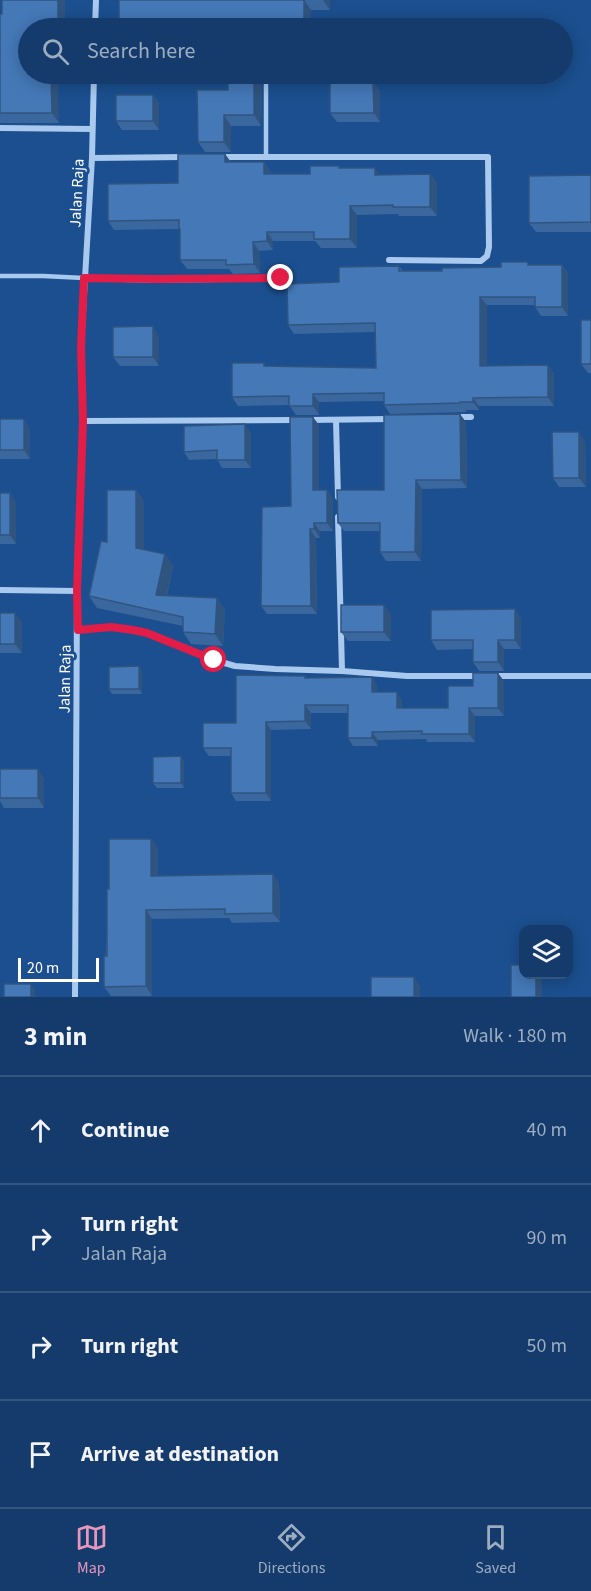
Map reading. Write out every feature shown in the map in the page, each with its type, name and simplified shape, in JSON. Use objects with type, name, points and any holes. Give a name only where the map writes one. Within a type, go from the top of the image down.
[{"type":"street","points":[[95,18],[96,0]]},
{"type":"street","name":"Jalan Raja","points":[[75,997],[77,591],[83,421],[81,347],[92,158],[94,84]]},
{"type":"street","points":[[0,128],[92,129]]},
{"type":"street","points":[[92,158],[196,157]]},
{"type":"street","points":[[208,157],[488,157],[489,248],[487,256],[481,261],[468,262],[389,260]]},
{"type":"street","points":[[84,278],[281,278]]},
{"type":"street","points":[[449,417],[471,417]]},
{"type":"street","points":[[83,421],[404,418]]},
{"type":"street","points":[[336,420],[342,671]]},
{"type":"street","points":[[0,590],[77,591]]},
{"type":"street","points":[[78,630],[111,627],[147,633],[235,666],[407,676],[591,676]]},
{"type":"lane","points":[[266,84],[266,157]]},
{"type":"lane","points":[[0,276],[84,278]]},
{"type":"building","points":[[2,0],[58,0],[58,18],[18,18],[18,84],[51,84],[52,113],[0,113],[0,14],[2,14]]},
{"type":"building","points":[[119,0],[304,0],[304,18],[119,18]]},
{"type":"building","points":[[228,84],[254,84],[254,115],[224,115],[224,142],[198,142],[197,90],[228,90]]},
{"type":"building","points":[[330,84],[373,84],[374,113],[330,113]]},
{"type":"building","points":[[116,95],[153,95],[153,121],[116,121]]},
{"type":"building","points":[[178,154],[225,154],[225,162],[264,162],[264,174],[310,174],[310,166],[339,166],[339,168],[375,168],[375,175],[430,174],[430,207],[350,206],[350,239],[314,239],[314,232],[267,232],[267,241],[253,242],[254,264],[226,265],[226,260],[180,260],[179,220],[108,221],[108,184],[178,183]]},
{"type":"building","points":[[591,175],[591,222],[529,223],[529,176]]},
{"type":"building","points":[[501,262],[562,265],[562,307],[535,307],[535,297],[480,297],[480,366],[548,365],[548,397],[473,398],[473,402],[384,405],[384,393],[313,394],[313,406],[289,406],[289,396],[232,397],[232,363],[264,363],[264,366],[376,368],[375,323],[288,325],[287,284],[339,282],[339,267],[399,266],[399,271],[442,271],[442,268],[501,267]]},
{"type":"building","points":[[581,320],[591,320],[591,364],[581,364]]},
{"type":"building","points":[[153,326],[153,357],[113,357],[113,327]]},
{"type":"building","points":[[460,414],[461,480],[416,480],[415,552],[380,552],[380,523],[338,523],[337,490],[384,490],[384,415]]},
{"type":"building","points":[[290,417],[313,417],[313,490],[327,490],[327,523],[314,523],[314,529],[310,529],[311,606],[261,606],[262,507],[291,506]]},
{"type":"building","points":[[0,419],[24,419],[24,450],[0,450]]},
{"type":"building","points":[[245,424],[245,460],[217,460],[217,450],[184,452],[184,426]]},
{"type":"building","points":[[552,432],[579,432],[579,478],[553,478]]},
{"type":"building","points":[[107,490],[136,490],[136,548],[165,554],[156,595],[217,598],[215,634],[183,632],[183,617],[89,596],[101,541],[107,542]]},
{"type":"building","points":[[0,493],[10,493],[10,535],[0,535]]},
{"type":"building","points":[[341,605],[384,605],[384,632],[341,632]]},
{"type":"building","points":[[515,609],[515,640],[498,640],[498,662],[473,662],[473,640],[431,640],[431,610]]},
{"type":"building","points":[[0,613],[15,613],[15,644],[0,644]]},
{"type":"building","points":[[139,666],[139,689],[109,689],[109,667]]},
{"type":"building","points":[[473,673],[498,673],[498,708],[469,708],[469,734],[422,734],[422,731],[372,732],[372,738],[348,738],[348,705],[305,705],[305,721],[266,722],[266,793],[231,793],[231,748],[203,748],[203,723],[236,723],[236,675],[305,676],[305,678],[372,677],[372,692],[397,692],[397,708],[448,708],[448,686],[473,686]]},
{"type":"building","points":[[181,756],[181,783],[153,783],[153,757]]},
{"type":"building","points":[[0,769],[38,769],[38,798],[0,798]]},
{"type":"building","points":[[109,839],[151,839],[151,876],[273,874],[273,913],[225,914],[225,909],[146,910],[146,986],[104,987],[104,956],[107,956]]},
{"type":"building","points":[[511,965],[519,965],[519,979],[536,979],[536,997],[511,997]]},
{"type":"building","points":[[371,977],[414,977],[414,997],[371,997]]},
{"type":"building","points":[[4,984],[31,984],[31,997],[4,997]]},
{"type":"route","points":[[214,660],[147,633],[111,627],[78,630],[77,591],[83,421],[81,347],[84,278],[281,278]]}]
